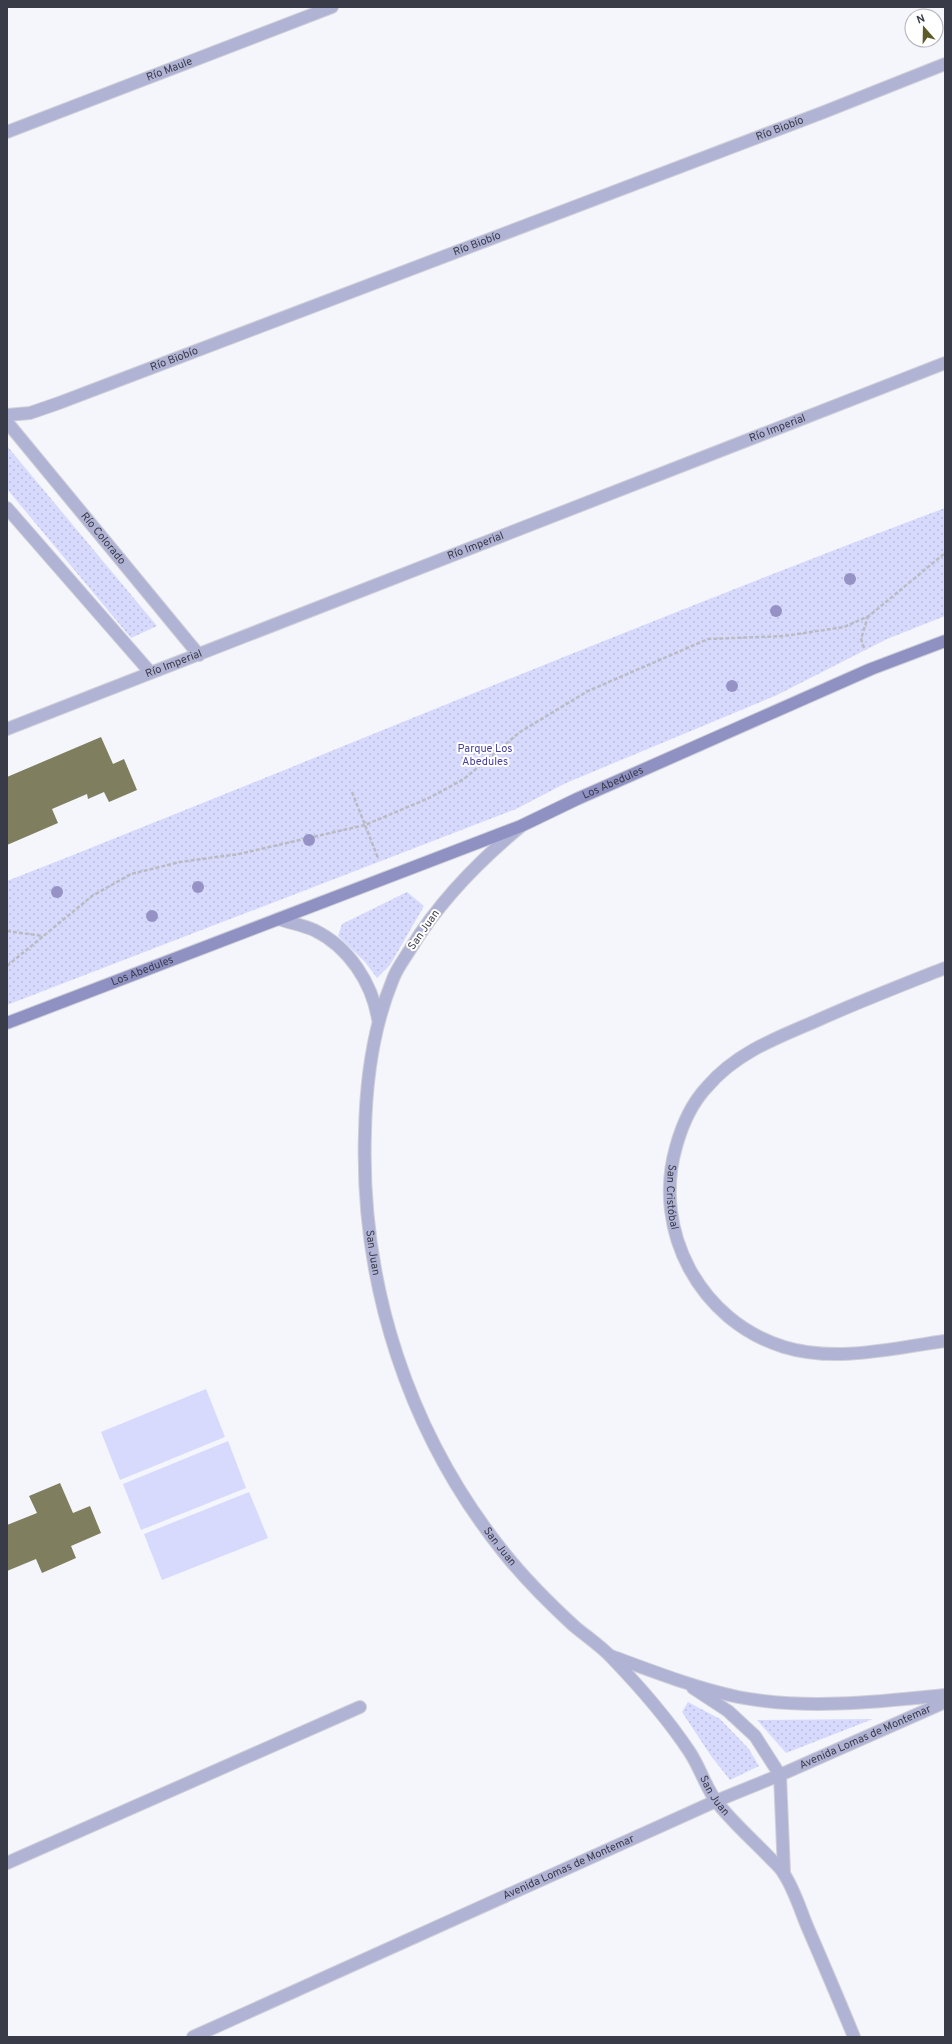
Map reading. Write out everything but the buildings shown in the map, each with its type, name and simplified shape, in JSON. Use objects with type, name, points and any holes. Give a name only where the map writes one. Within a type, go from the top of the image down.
[{"type":"street","name":"Río Maule","points":[[7,132],[332,7]]},
{"type":"street","name":"Río Biobío","points":[[7,415],[30,413],[59,403],[824,112],[945,64]]},
{"type":"street","name":"Río Imperial","points":[[7,729],[945,363]]},
{"type":"street","name":"Río Colorado","points":[[7,422],[199,655]]},
{"type":"street","points":[[7,508],[150,672]]},
{"type":"street","name":"Los Abedules","points":[[7,1023],[521,826],[577,799],[871,669],[945,641]]},
{"type":"street","name":"San Juan","points":[[521,826],[493,850],[428,920],[394,976],[379,1020],[370,1066],[365,1112],[364,1159],[366,1206],[371,1252],[380,1297],[392,1342],[408,1388],[428,1432],[451,1475],[501,1549],[538,1590],[572,1624],[610,1656],[652,1703],[691,1753],[716,1801],[784,1872]]},
{"type":"street","points":[[279,920],[314,930],[340,948],[361,972],[376,1002],[379,1020]]},
{"type":"street","name":"San Cristóbal","points":[[945,968],[859,1002],[772,1040],[747,1052],[725,1069],[706,1088],[691,1110],[680,1134],[672,1160],[669,1186],[670,1213],[676,1239],[686,1264],[699,1286],[717,1306],[737,1324],[760,1338],[784,1348],[811,1353],[837,1355],[945,1341]]},
{"type":"street","name":"San Juan","points":[[610,1656],[682,1681],[738,1697],[791,1703],[872,1703],[945,1696]]},
{"type":"street","name":"San Juan","points":[[682,1681],[728,1711],[755,1736],[780,1775],[784,1872],[854,2037]]},
{"type":"street","name":"Avenida Lomas de Montemar","points":[[193,2037],[716,1801],[780,1775],[945,1702]]},
{"type":"street","points":[[7,1863],[360,1707]]},
{"type":"path","points":[[7,966],[92,896],[131,874],[180,862],[239,854],[365,824],[429,798],[464,779],[520,732],[588,691],[708,639],[784,636],[844,627],[869,616],[945,553]]},
{"type":"path","points":[[869,616],[861,639],[871,669]]},
{"type":"path","points":[[352,792],[386,877]]},
{"type":"path","points":[[7,931],[43,936]]},
{"type":"green space","points":[[7,446],[157,626],[131,638],[7,489]]},
{"type":"green space","name":"Parque Los Abedules","points":[[945,508],[945,616],[887,639],[777,695],[566,783],[516,809],[7,1005],[7,881],[592,645]]},
{"type":"green space","points":[[407,892],[424,906],[390,965],[377,978],[365,962],[338,936],[342,924]]},
{"type":"green space","points":[[206,1389],[225,1437],[120,1480],[101,1432]]},
{"type":"green space","points":[[228,1441],[246,1488],[141,1530],[123,1484]]},
{"type":"green space","points":[[249,1492],[268,1538],[162,1580],[144,1534]]},
{"type":"green space","points":[[688,1702],[720,1719],[749,1749],[759,1766],[730,1780],[711,1756],[682,1712]]},
{"type":"green space","points":[[873,1719],[786,1753],[757,1720]]}]
